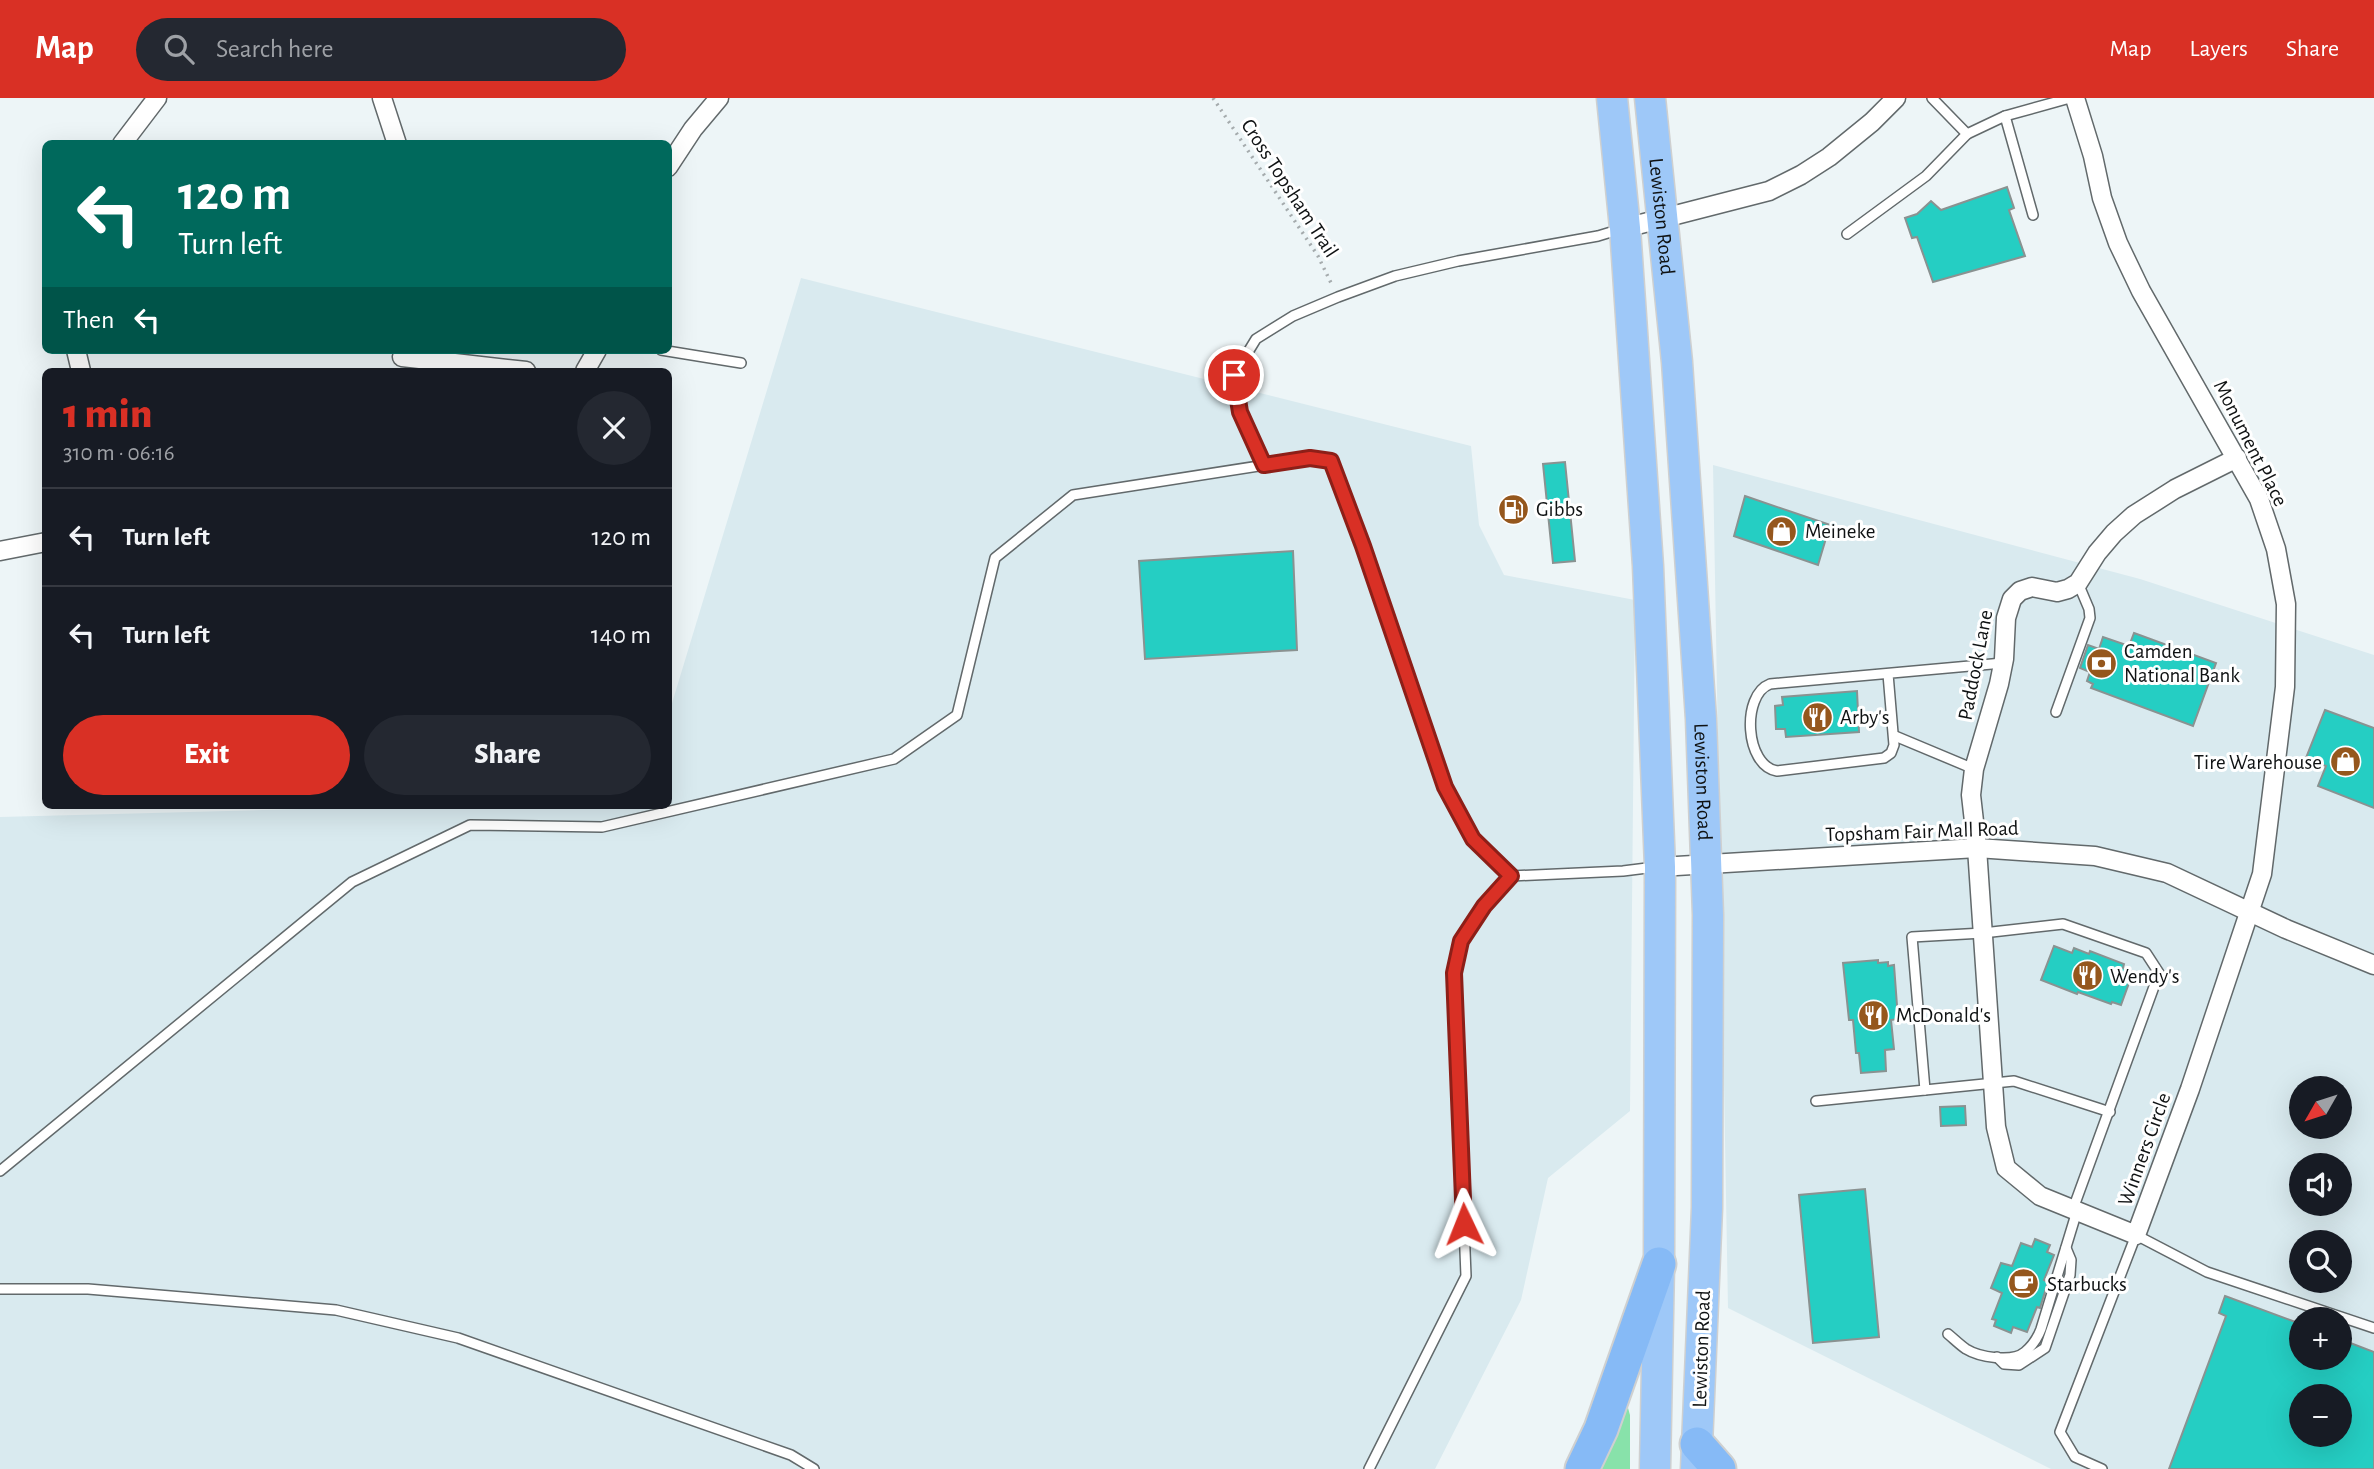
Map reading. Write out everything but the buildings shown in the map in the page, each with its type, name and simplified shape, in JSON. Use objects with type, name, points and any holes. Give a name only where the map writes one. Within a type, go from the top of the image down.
[{"type":"highway","name":"Lewiston Road","points":[[1612,98],[1625,228],[1648,566],[1660,867],[1659,1264],[1655,1469]]},
{"type":"highway","name":"Lewiston Road","points":[[1650,98],[1677,362],[1700,705],[1708,915],[1707,1208],[1697,1457]]},
{"type":"highway","points":[[1582,1469],[1601,1429],[1659,1264]]},
{"type":"highway","points":[[1697,1457],[1718,1469]]},
{"type":"street","points":[[125,140],[157,98]]},
{"type":"street","points":[[382,98],[396,140]]},
{"type":"street","points":[[672,161],[719,98]]},
{"type":"street","points":[[1625,228],[1769,191],[1829,157],[1872,122],[1896,98]]},
{"type":"street","name":"Monument Place","points":[[2075,98],[2093,156],[2102,198],[2118,243],[2141,291],[2259,499],[2276,549],[2286,604],[2285,687],[2262,874],[2250,913]]},
{"type":"street","points":[[400,359],[494,368]]},
{"type":"street","points":[[2078,583],[2096,553],[2134,515],[2163,496],[2237,458]]},
{"type":"street","points":[[0,551],[42,543]]},
{"type":"street","name":"Paddock Lane","points":[[1977,848],[1971,796],[1974,769],[2003,663],[2006,618],[2012,599],[2020,591],[2032,587],[2057,592],[2078,583]]},
{"type":"street","name":"Topsham Fair Mall Road","points":[[1660,867],[1977,848],[2095,856],[2167,873],[2250,913],[2374,965]]},
{"type":"street","name":"Winners Circle","points":[[1977,848],[1996,1127],[2006,1168],[2040,1196],[2136,1235],[2190,1089],[2250,913]]},
{"type":"lane","points":[[1932,98],[1967,134]]},
{"type":"lane","points":[[1847,234],[1926,176],[1967,134],[2005,116],[2070,98]]},
{"type":"lane","points":[[2005,116],[2033,215]]},
{"type":"lane","points":[[1264,465],[1240,412],[1234,375],[1256,338],[1293,316],[1395,276],[1458,261],[1598,236],[1625,228]]},
{"type":"lane","points":[[672,352],[741,363]]},
{"type":"lane","points":[[0,1171],[352,882],[470,825],[602,827],[894,759],[957,715],[995,558],[1073,495],[1310,458],[1331,461],[1363,546],[1445,787],[1473,839],[1511,876]]},
{"type":"lane","points":[[2056,712],[2090,618],[2078,583]]},
{"type":"lane","points":[[1888,674],[1895,736],[1891,753],[1884,758],[1769,770],[1759,760],[1755,751],[1752,704],[1763,687],[1770,684],[2003,663]]},
{"type":"lane","points":[[1895,736],[1974,769]]},
{"type":"lane","points":[[1369,1469],[1466,1276],[1454,973],[1461,941],[1484,906],[1511,876],[1660,867]]},
{"type":"lane","points":[[1925,1090],[1912,937],[1983,933],[2063,924],[2146,953],[2159,973],[2075,1210],[2066,1248],[2037,1339],[2025,1352],[1997,1357],[1967,1350],[1948,1334]]},
{"type":"lane","points":[[1816,1101],[2014,1081],[2110,1112]]},
{"type":"lane","points":[[2102,1469],[2075,1457],[2060,1432],[2136,1235],[2207,1272],[2374,1328]]},
{"type":"lane","points":[[0,1289],[88,1289],[336,1310],[458,1338],[791,1455],[814,1469]]},
{"type":"path","name":"Cross Topsham Trail","points":[[1213,98],[1318,256],[1338,297]]},
{"type":"shaded area","points":[[801,278],[1471,446],[1479,525],[1504,575],[1635,600],[1630,1111],[1548,1178],[1521,1300],[1435,1469],[0,1469],[0,817],[299,809],[672,809],[672,703]]},
{"type":"shaded area","points":[[1713,465],[2140,579],[2374,655],[2374,1469],[2051,1469],[1728,1308]]},
{"type":"green space","points":[[1628,1408],[1630,1469],[1600,1469],[1623,1413]]},
{"type":"place","name":"Gibbs","points":[[1513,509]]},
{"type":"place","name":"Meineke","points":[[1782,531]]},
{"type":"place","name":"Camden National Bank","points":[[2101,663]]},
{"type":"place","name":"Arby's","points":[[1817,717]]},
{"type":"place","name":"Tire Warehouse","points":[[2345,762]]},
{"type":"place","name":"Wendy's","points":[[2087,976]]},
{"type":"place","name":"McDonald's","points":[[1873,1015]]},
{"type":"place","name":"Starbucks","points":[[2024,1284]]},
{"type":"route","points":[[1234,375],[1240,412],[1264,465],[1310,458],[1331,461],[1363,546],[1445,787],[1473,839],[1511,876],[1484,906],[1461,941],[1454,973],[1464,1224]]}]
